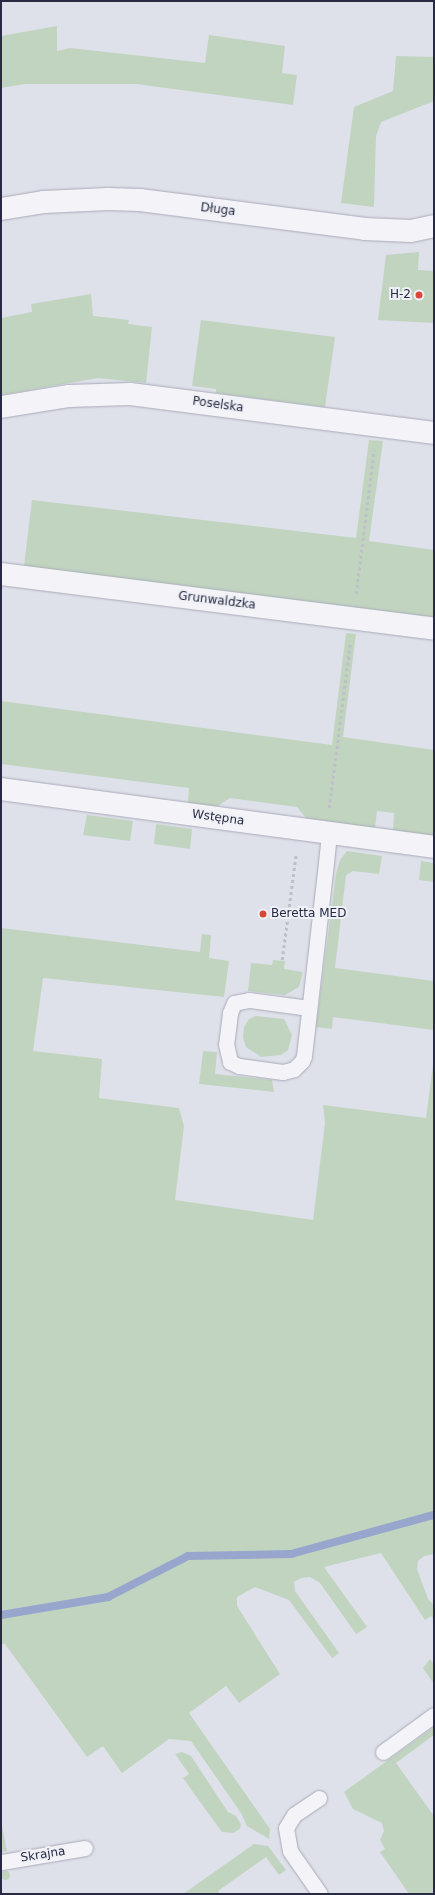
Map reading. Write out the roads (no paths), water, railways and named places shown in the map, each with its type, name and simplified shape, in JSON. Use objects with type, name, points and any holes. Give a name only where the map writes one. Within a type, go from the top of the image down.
[{"type":"street","name":"Długa","points":[[1,209],[44,202],[108,199],[140,200],[365,230],[410,231],[434,226]]},
{"type":"street","name":"Poselska","points":[[1,407],[69,396],[130,394],[434,433]]},
{"type":"street","name":"Grunwaldzka","points":[[1,574],[434,628]]},
{"type":"street","name":"Wstępna","points":[[1,789],[434,847]]},
{"type":"lane","points":[[309,1008],[250,1000],[234,1003],[230,1013],[226,1044],[230,1062],[239,1066],[279,1072],[294,1069],[304,1056],[329,833]]},
{"type":"lane","points":[[383,1752],[434,1715]]},
{"type":"lane","points":[[319,1798],[294,1815],[286,1828],[290,1850],[320,1894]]},
{"type":"lane","name":"Skrajna","points":[[1,1862],[85,1848]]},
{"type":"waterway","points":[[1,1615],[108,1597],[188,1556],[291,1554],[434,1515]]},
{"type":"place","name":"H-2","points":[[419,295]]},
{"type":"place","name":"Beretta MED","points":[[263,914]]}]
